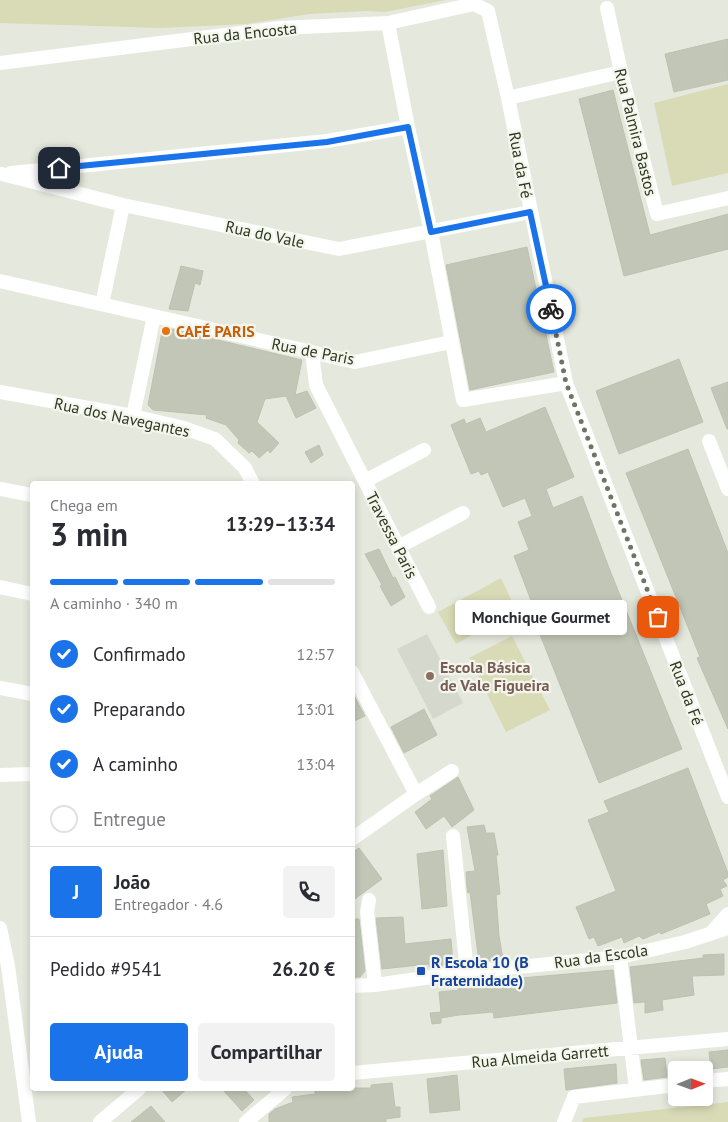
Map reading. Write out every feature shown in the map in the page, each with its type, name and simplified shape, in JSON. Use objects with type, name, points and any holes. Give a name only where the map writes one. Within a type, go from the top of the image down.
[{"type":"street","name":"Rua da Encosta","points":[[0,63],[280,28],[388,23],[474,4],[488,12]]},
{"type":"street","name":"Rua Palmira Bastos","points":[[607,8],[657,214],[728,198]]},
{"type":"street","name":"Rua da Fé","points":[[488,12],[508,98],[566,383],[728,797]]},
{"type":"street","points":[[388,23],[463,400],[566,383]]},
{"type":"street","points":[[508,98],[621,72]]},
{"type":"street","points":[[1,172],[327,142],[408,127]]},
{"type":"street","name":"Rua do Vale","points":[[1,172],[123,205],[339,249],[530,212]]},
{"type":"street","points":[[102,304],[123,205]]},
{"type":"street","name":"Rua de Paris","points":[[0,281],[355,362],[451,342]]},
{"type":"street","points":[[133,416],[154,316]]},
{"type":"street","name":"Travessa Paris","points":[[312,353],[316,385],[428,607]]},
{"type":"street","name":"Rua dos Navegantes","points":[[0,392],[133,416],[184,428],[214,439],[245,468],[252,481]]},
{"type":"street","points":[[709,441],[728,489]]},
{"type":"street","points":[[365,481],[424,450]]},
{"type":"street","points":[[0,489],[30,495]]},
{"type":"street","points":[[398,546],[464,513]]},
{"type":"street","points":[[0,587],[30,594]]},
{"type":"street","points":[[355,678],[416,794]]},
{"type":"street","points":[[0,688],[30,694]]},
{"type":"street","points":[[355,837],[452,771]]},
{"type":"street","points":[[0,774],[30,774]]},
{"type":"street","points":[[453,836],[467,972]]},
{"type":"street","points":[[369,900],[367,912],[374,985]]},
{"type":"street","points":[[710,934],[728,914]]},
{"type":"street","points":[[0,928],[4,966],[29,1122]]},
{"type":"street","name":"Rua da Escola","points":[[355,986],[467,972],[620,963],[728,928]]},
{"type":"street","points":[[620,963],[636,1089]]},
{"type":"street","name":"Rua Almeida Garrett","points":[[355,1072],[728,1040]]},
{"type":"street","points":[[713,1081],[728,1079]]},
{"type":"street","points":[[564,1122],[574,1097],[668,1086]]},
{"type":"street","points":[[100,1122],[137,1091]]},
{"type":"street","points":[[246,1122],[283,1091]]},
{"type":"shaded area","name":"Escola Básica de Vale Figueira","points":[[427,634],[463,703],[433,719],[397,649]]},
{"type":"green space","points":[[0,0],[446,0],[385,12],[309,14],[246,24],[161,28],[0,23]]},
{"type":"green space","points":[[728,84],[728,173],[672,186],[654,103]]},
{"type":"green space","points":[[501,578],[516,610],[456,644],[438,612]]},
{"type":"green space","points":[[512,636],[550,710],[506,732],[469,658]]},
{"type":"green space","points":[[728,1102],[728,1122],[582,1122],[584,1118],[692,1106],[713,1106],[713,1104]]},
{"type":"building","points":[[728,39],[728,80],[674,92],[665,54]]},
{"type":"building","points":[[613,90],[650,235],[728,214],[728,249],[624,276],[579,99]]},
{"type":"building","points":[[527,247],[554,372],[470,390],[446,265]]},
{"type":"building","points":[[181,266],[203,271],[200,285],[195,283],[188,311],[169,309]]},
{"type":"building","points":[[163,327],[302,360],[295,395],[307,391],[316,408],[296,418],[286,396],[265,399],[257,422],[279,443],[270,453],[268,450],[259,458],[252,451],[249,453],[238,443],[239,440],[226,425],[206,418],[207,415],[153,410],[148,405]]},
{"type":"building","points":[[679,359],[703,422],[619,454],[596,391]]},
{"type":"building","points":[[728,382],[728,429],[727,429],[711,388]]},
{"type":"building","points":[[545,407],[574,477],[546,489],[553,508],[582,496],[682,749],[599,783],[533,617],[537,616],[514,556],[529,550],[518,522],[532,516],[525,498],[503,507],[488,472],[481,475],[479,471],[471,474],[451,425],[464,419],[466,424],[480,418],[486,432]]},
{"type":"building","points":[[319,445],[323,455],[311,463],[305,452]]},
{"type":"building","points":[[688,449],[728,553],[728,729],[697,658],[700,657],[626,473]]},
{"type":"building","points":[[379,549],[393,578],[395,577],[405,597],[391,606],[365,554]]},
{"type":"building","points":[[355,698],[365,716],[355,721]]},
{"type":"building","points":[[424,709],[437,735],[404,753],[391,727]]},
{"type":"building","points":[[688,768],[728,873],[728,877],[723,880],[727,886],[720,889],[723,896],[706,904],[710,914],[661,934],[660,932],[643,939],[639,936],[624,943],[622,937],[598,946],[594,937],[589,939],[576,907],[616,891],[588,820],[609,812],[604,801]]},
{"type":"building","points":[[458,777],[474,810],[452,827],[444,816],[426,829],[415,812],[432,799],[430,796]]},
{"type":"building","points":[[484,825],[486,833],[494,833],[498,855],[496,855],[500,894],[496,895],[503,959],[479,962],[470,892],[468,893],[467,887],[466,872],[475,871],[467,827]]},
{"type":"building","points":[[359,848],[382,879],[355,899],[355,851]]},
{"type":"building","points":[[443,850],[447,906],[422,909],[417,854]]},
{"type":"building","points":[[403,917],[405,944],[451,939],[453,964],[429,967],[429,964],[382,969],[376,918]]},
{"type":"building","points":[[355,919],[359,919],[365,971],[360,977],[355,977]]},
{"type":"building","points":[[724,954],[724,975],[692,976],[694,995],[662,1000],[663,1010],[645,1013],[645,1002],[634,1003],[630,967],[703,958],[703,955]]},
{"type":"building","points":[[613,970],[617,1003],[494,1018],[493,1012],[459,1015],[441,1018],[441,1023],[432,1024],[430,1013],[441,1012],[439,992],[459,990],[459,988],[488,986],[487,981]]},
{"type":"building","points":[[728,1050],[728,1067],[713,1069],[713,1061],[710,1061],[709,1052]]},
{"type":"building","points":[[665,1058],[667,1077],[644,1080],[641,1060]]},
{"type":"building","points":[[616,1064],[617,1083],[566,1090],[564,1069]]},
{"type":"building","points":[[457,1075],[460,1110],[430,1113],[427,1079]]},
{"type":"building","points":[[392,1083],[395,1107],[400,1107],[400,1117],[386,1119],[386,1122],[269,1122],[269,1114],[275,1109],[293,1102],[292,1097],[315,1094],[315,1091],[355,1091],[355,1088],[371,1088],[371,1085]]},
{"type":"building","points":[[163,1091],[185,1091],[172,1102]]},
{"type":"building","points":[[224,1091],[246,1091],[254,1100],[242,1111]]},
{"type":"building","points":[[151,1106],[165,1122],[131,1122]]},
{"type":"way so far","points":[[551,309],[566,383],[658,617]]},
{"type":"place","name":"CAFÉ PARIS","points":[[166,331]]},
{"type":"place","name":"Monchique Gourmet","points":[[658,617]]},
{"type":"place","name":"Escola Básica de Vale Figueira","points":[[430,676]]},
{"type":"place","name":"R Escola 10 (B Fraternidade)","points":[[421,971]]},
{"type":"route","points":[[59,168],[327,142],[408,127],[431,232],[530,212],[551,309]]}]
